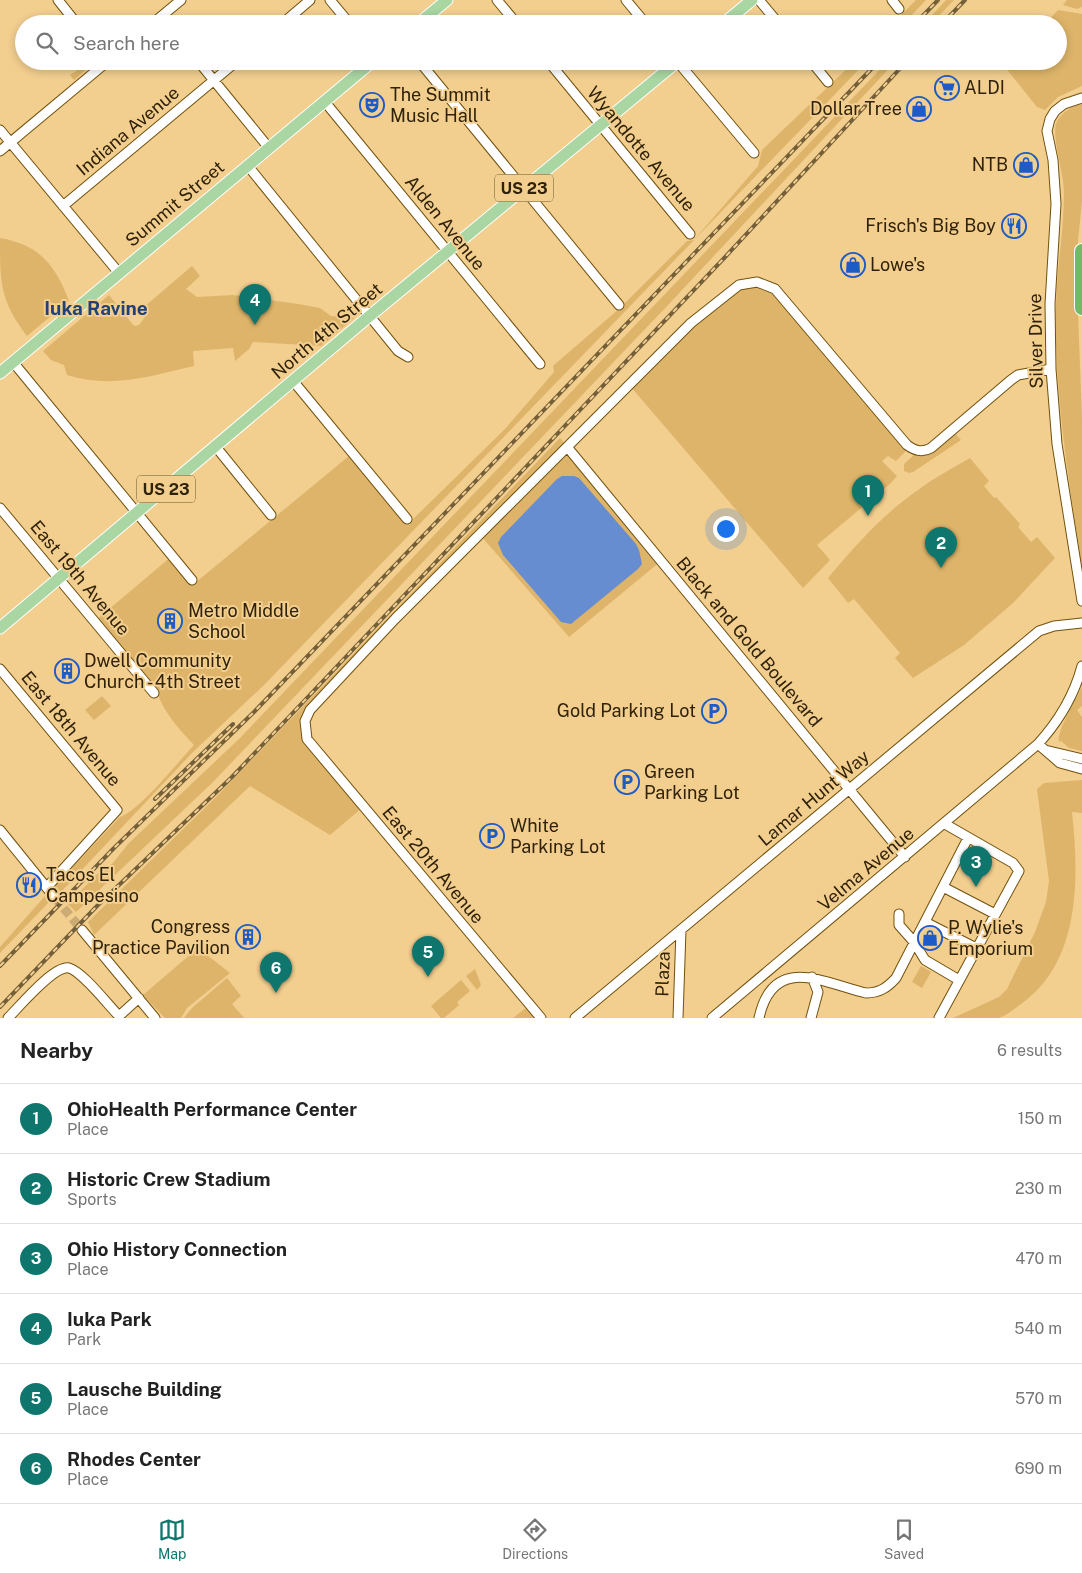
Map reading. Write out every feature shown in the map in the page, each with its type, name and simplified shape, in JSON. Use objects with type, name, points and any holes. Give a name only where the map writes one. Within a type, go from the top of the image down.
[{"type":"highway","points":[[1082,251],[1082,308]]},
{"type":"main road","points":[[429,15],[447,0]]},
{"type":"main road","points":[[734,15],[752,0]]},
{"type":"main road","name":"Summit Street","points":[[0,373],[362,70]]},
{"type":"main road","name":"North 4th Street","points":[[0,628],[667,70]]},
{"type":"street","points":[[58,0],[70,15]]},
{"type":"street","points":[[168,15],[181,0]]},
{"type":"street","points":[[292,15],[310,0]]},
{"type":"street","points":[[330,0],[342,15]]},
{"type":"street","points":[[497,0],[510,15]]},
{"type":"street","points":[[626,0],[638,15]]},
{"type":"street","points":[[760,0],[772,15]]},
{"type":"street","points":[[892,0],[899,9]]},
{"type":"street","points":[[0,151],[97,70]]},
{"type":"street","points":[[206,70],[269,148]]},
{"type":"street","name":"Indiana Avenue","points":[[63,206],[226,70]]},
{"type":"street","points":[[426,70],[619,305]]},
{"type":"street","name":"Wyandotte Avenue","points":[[555,70],[690,234]]},
{"type":"street","points":[[685,70],[754,154]]},
{"type":"street","points":[[818,70],[828,82]]},
{"type":"street","name":"Silver Drive","points":[[1082,98],[1064,104],[1055,111],[1050,119],[1047,131],[1053,160],[1056,204],[1050,304],[1051,369],[1058,444],[1082,601]]},
{"type":"street","name":"Alden Avenue","points":[[325,102],[540,364]]},
{"type":"street","points":[[0,130],[119,273]]},
{"type":"street","points":[[248,166],[398,351],[408,357]]},
{"type":"street","points":[[568,448],[692,323],[739,284],[749,282],[765,284],[781,295],[907,445],[914,450],[926,451],[931,448],[1018,376],[1051,369]]},
{"type":"street","points":[[13,362],[192,580]]},
{"type":"street","points":[[294,382],[407,519]]},
{"type":"street","points":[[216,448],[271,515]]},
{"type":"street","name":"East 20th Avenue","points":[[541,1018],[307,739],[304,730],[305,721],[315,705],[395,619],[568,448]]},
{"type":"street","name":"Black and Gold Boulevard","points":[[568,448],[905,857]]},
{"type":"street","name":"East 19th Avenue","points":[[0,508],[154,693]]},
{"type":"street","name":"Lamar Hunt Way","points":[[575,1018],[1039,631],[1054,626],[1082,623]]},
{"type":"street","points":[[1042,747],[1066,708],[1076,686],[1082,666]]},
{"type":"street","name":"East 18th Avenue","points":[[0,669],[117,810],[47,887]]},
{"type":"street","points":[[1042,747],[1082,759]]},
{"type":"street","points":[[1042,747],[1060,763],[1082,769]]},
{"type":"street","name":"Velma Avenue","points":[[712,1018],[945,824],[1042,747]]},
{"type":"street","points":[[939,1018],[1019,871],[1013,863],[945,824]]},
{"type":"street","points":[[0,830],[55,898]]},
{"type":"street","points":[[759,1018],[768,996],[779,983],[793,976],[812,977],[866,993],[882,990],[896,978],[968,838]]},
{"type":"street","points":[[943,887],[996,914]]},
{"type":"street","points":[[900,914],[899,925],[914,942],[925,960],[959,980]]},
{"type":"street","points":[[925,922],[976,948]]},
{"type":"street","points":[[82,930],[155,1018]]},
{"type":"street","name":"Plaza","points":[[678,1018],[681,930]]},
{"type":"street","points":[[8,1018],[52,974],[63,968],[73,970],[81,976],[119,1016],[139,998]]},
{"type":"street","points":[[811,1018],[818,992],[812,977]]},
{"type":"street","points":[[818,992],[831,983]]},
{"type":"shaded area","points":[[916,0],[926,0],[912,15],[901,15]]},
{"type":"shaded area","points":[[946,0],[954,0],[940,15],[932,15]]},
{"type":"shaded area","points":[[1067,0],[1082,0],[1082,7],[1077,9],[1063,5]]},
{"type":"shaded area","points":[[1058,10],[1082,14],[1082,86],[1058,97],[1045,110],[1037,107],[1007,70],[1067,70],[1067,15],[1053,15]]},
{"type":"shaded area","points":[[78,70],[86,70],[74,80],[70,75]]},
{"type":"shaded area","points":[[846,70],[858,70],[264,685],[193,752],[60,893],[55,886],[120,817],[128,813],[148,796],[194,745],[168,714],[157,692],[95,621],[172,556],[195,583],[349,456],[407,525],[505,429],[554,372],[553,366],[620,308],[687,241],[694,240],[758,166],[762,150]]},
{"type":"shaded area","points":[[879,70],[888,70],[668,305],[213,782],[76,912],[68,904],[96,875],[112,864],[128,844],[240,738]]},
{"type":"shaded area","points":[[1082,104],[1082,201],[1076,260],[1082,419],[1082,567],[1063,437],[1057,371],[1056,306],[1064,192],[1055,130],[1058,120],[1063,114]]},
{"type":"shaded area","points":[[0,238],[25,246],[44,258],[58,277],[69,301],[27,336],[11,312],[3,290],[0,267]]},
{"type":"shaded area","points":[[192,266],[200,276],[186,289],[197,297],[233,295],[320,308],[331,316],[354,318],[321,346],[253,342],[249,349],[235,361],[233,348],[193,351],[194,366],[130,380],[99,381],[67,375],[64,365],[51,360],[43,351],[109,295],[134,326],[139,325],[149,312],[144,307]]},
{"type":"shaded area","points":[[754,287],[774,295],[905,449],[905,452],[896,461],[888,456],[882,461],[897,476],[891,483],[817,545],[830,560],[803,588],[631,387],[683,336],[726,299],[740,289]]},
{"type":"shaded area","points":[[955,433],[961,440],[913,472],[904,471],[904,464],[914,455],[931,452],[941,446]]},
{"type":"shaded area","points":[[560,438],[661,561],[569,637],[481,536],[310,710],[304,730],[363,807],[330,835],[250,786],[94,935],[88,922],[218,795]]},
{"type":"shaded area","points":[[970,458],[989,481],[984,486],[1020,524],[1018,527],[1031,542],[1037,537],[1055,558],[1013,603],[964,645],[913,678],[895,658],[900,653],[854,599],[848,603],[828,578],[859,542],[893,509],[930,481]]},
{"type":"shaded area","points":[[1082,686],[1082,706],[1077,710],[1082,717],[1082,751],[1069,748],[1061,741],[1059,742],[1059,737]]},
{"type":"shaded area","points":[[102,696],[111,706],[94,720],[85,710]]},
{"type":"shaded area","points":[[1082,780],[1082,813],[1072,812],[1075,890],[1072,917],[1065,942],[1055,965],[1041,986],[1004,1016],[998,1018],[953,1018],[999,997],[1007,989],[1035,932],[1046,902],[1049,881],[1037,789],[1044,783]]},
{"type":"shaded area","points":[[45,896],[49,902],[0,953],[0,947]]},
{"type":"shaded area","points":[[198,948],[230,973],[187,1008],[181,1018],[165,1018],[143,995]]},
{"type":"shaded area","points":[[921,966],[931,972],[922,988],[912,982]]},
{"type":"shaded area","points":[[475,969],[481,985],[477,990],[466,976]]},
{"type":"shaded area","points":[[227,978],[241,996],[232,1004],[244,1018],[184,1018],[192,1008]]},
{"type":"shaded area","points":[[461,980],[470,991],[457,1002],[459,1005],[444,1018],[441,1018],[431,1006]]},
{"type":"shaded area","points":[[527,1007],[536,1018],[513,1018]]},
{"type":"water","points":[[562,476],[579,478],[636,544],[642,564],[571,624],[561,622],[503,555],[498,543],[501,537]]},
{"type":"tunnel","points":[[55,898],[82,930]]},
{"type":"railway","points":[[924,15],[938,0]]},
{"type":"railway","points":[[951,15],[965,0]]},
{"type":"railway","points":[[0,966],[114,848],[254,712],[870,70]]},
{"type":"railway","points":[[0,1007],[97,906],[232,777],[727,255],[899,70]]},
{"type":"railway","points":[[155,799],[233,724]]},
{"type":"place","name":"ALDI","points":[[947,88]]},
{"type":"place","name":"The Summit Music Hall","points":[[372,105]]},
{"type":"place","name":"Dollar Tree","points":[[919,109]]},
{"type":"place","name":"NTB","points":[[1026,165]]},
{"type":"place","name":"Frisch's Big Boy","points":[[1014,226]]},
{"type":"place","name":"Lowe's","points":[[853,265]]},
{"type":"place","name":"Iuka Park","points":[[255,325]]},
{"type":"place","name":"OhioHealth Performance Center","points":[[868,516]]},
{"type":"place","name":"Historic Crew Stadium","points":[[941,568]]},
{"type":"place","name":"Metro Middle School","points":[[170,621]]},
{"type":"place","name":"Dwell Community Church - 4th Street","points":[[67,671]]},
{"type":"place","name":"Gold Parking Lot","points":[[714,711]]},
{"type":"place","name":"Green Parking Lot","points":[[627,782]]},
{"type":"place","name":"White Parking Lot","points":[[492,836]]},
{"type":"place","name":"Tacos El Campesino","points":[[29,885]]},
{"type":"place","name":"Ohio History Connection","points":[[976,887]]},
{"type":"place","name":"Congress Practice Pavilion","points":[[248,937]]},
{"type":"place","name":"P. Wylie's Emporium","points":[[930,938]]},
{"type":"place","name":"Lausche Building","points":[[428,977]]},
{"type":"place","name":"Rhodes Center","points":[[276,993]]},
{"type":"district","name":"Iuka Ravine","points":[[96,308]]}]
